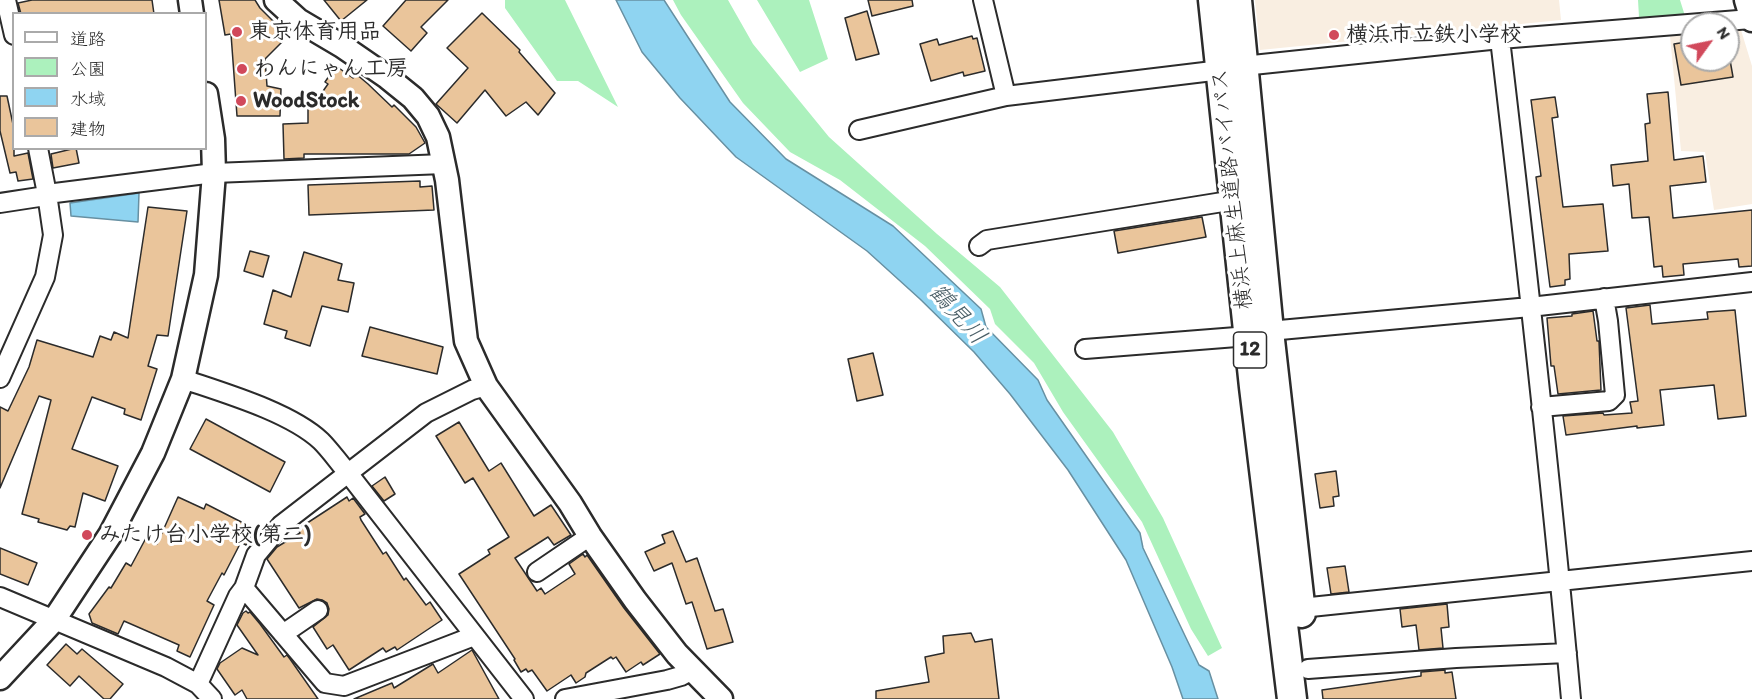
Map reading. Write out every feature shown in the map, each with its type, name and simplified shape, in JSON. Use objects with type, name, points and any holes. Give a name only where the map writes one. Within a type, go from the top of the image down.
[{"type":"main road","name":"横浜上麻生道路バイパス","points":[[1213,0],[1232,68],[1292,699]]},
{"type":"main road","name":"横浜上麻生道路バイパス","points":[[1237,0],[1232,68],[1234,200],[1259,333],[1312,699]]},
{"type":"street","points":[[6,0],[12,26]]},
{"type":"street","points":[[276,0],[298,20],[342,46],[387,77],[413,98],[428,116],[438,137],[444,164],[466,341],[486,386],[570,503],[635,600],[692,670],[721,699]]},
{"type":"street","points":[[983,0],[1006,96]]},
{"type":"street","points":[[859,130],[1006,96],[1232,68],[1500,39],[1752,19],[1746,0]]},
{"type":"street","points":[[1500,39],[1571,699]]},
{"type":"street","points":[[0,678],[54,620],[110,535],[153,453],[183,379],[206,275],[214,173],[213,139],[207,100]]},
{"type":"street","points":[[0,378],[45,277],[53,236],[38,150]]},
{"type":"street","points":[[0,203],[47,194],[214,173],[444,164]]},
{"type":"street","points":[[979,246],[987,240],[1234,200]]},
{"type":"street","points":[[1085,349],[1530,307],[1752,282]]},
{"type":"street","points":[[1541,407],[1609,401],[1616,395],[1604,298]]},
{"type":"street","points":[[183,379],[295,423],[321,441],[524,699]]},
{"type":"street","points":[[198,684],[238,596],[244,588],[256,555],[281,525],[426,413],[472,390],[486,386]]},
{"type":"street","points":[[537,572],[590,536]]},
{"type":"street","points":[[1300,608],[1752,561]]},
{"type":"street","points":[[244,588],[325,683],[344,686],[474,636]]},
{"type":"street","points":[[0,597],[166,667],[198,684],[212,699]]},
{"type":"street","points":[[283,634],[318,610]]},
{"type":"street","points":[[1308,669],[1456,658],[1567,653]]},
{"type":"street","points":[[565,699],[667,680],[692,670]]},
{"type":"shaded area","name":"横浜市立鉄小学校","points":[[1255,0],[1559,0],[1561,20],[1260,50]]},
{"type":"shaded area","points":[[1740,30],[1752,66],[1752,204],[1714,210],[1705,152],[1681,151],[1670,36],[1680,35],[1680,72],[1740,72]]},
{"type":"green space","points":[[505,0],[565,0],[618,107],[578,81],[557,81],[505,8]]},
{"type":"green space","points":[[673,0],[728,0],[753,44],[829,137],[1000,287],[1113,432],[1163,518],[1222,648],[1208,656],[1191,629],[1142,522],[1063,412],[1034,363],[995,324],[990,309],[925,246],[840,180],[790,152],[743,103],[681,15]]},
{"type":"green space","points":[[757,0],[809,0],[828,59],[800,72]]},
{"type":"green space","points":[[1638,0],[1680,0],[1684,12],[1680,12],[1680,16],[1639,17]]},
{"type":"water","name":"鶴見川","points":[[616,0],[664,0],[730,102],[786,159],[893,226],[981,309],[986,327],[1038,380],[1047,400],[1140,533],[1143,548],[1199,665],[1209,671],[1218,699],[1183,699],[1172,667],[1126,560],[1068,470],[1010,394],[974,352],[867,251],[736,157],[680,98],[642,52]]},
{"type":"water","points":[[139,193],[138,222],[71,216],[70,203]]},
{"type":"building","points":[[32,0],[152,0],[154,12],[20,12],[18,3]]},
{"type":"building","points":[[219,0],[255,0],[283,31],[282,42],[265,59],[267,86],[281,89],[280,116],[237,116],[231,34],[225,35]]},
{"type":"building","points":[[324,0],[367,0],[341,21]]},
{"type":"building","points":[[406,0],[448,0],[421,27],[427,33],[411,51],[383,26]]},
{"type":"building","points":[[868,0],[912,0],[913,6],[872,16]]},
{"type":"building","points":[[867,11],[879,54],[856,60],[845,18]]},
{"type":"building","points":[[482,13],[520,50],[519,52],[555,93],[538,115],[526,102],[506,116],[485,90],[457,123],[436,104],[468,68],[447,48]]},
{"type":"building","points":[[972,36],[973,39],[977,38],[985,71],[964,76],[963,72],[931,81],[920,44],[937,39],[939,45]]},
{"type":"building","points":[[1680,43],[1680,72],[1732,72],[1733,77],[1681,85],[1674,44]]},
{"type":"building","points":[[336,66],[353,78],[356,74],[392,107],[394,105],[416,127],[425,143],[409,154],[304,154],[304,158],[284,159],[283,124],[308,123],[308,104],[314,104],[328,84],[325,82]]},
{"type":"building","points":[[1668,92],[1674,160],[1703,156],[1706,182],[1670,186],[1673,218],[1752,210],[1752,266],[1739,267],[1738,259],[1683,264],[1684,275],[1663,277],[1662,266],[1654,267],[1649,217],[1632,218],[1629,184],[1613,186],[1611,165],[1648,161],[1645,124],[1650,123],[1647,94]]},
{"type":"building","points":[[0,96],[7,96],[12,120],[12,150],[14,150],[14,156],[28,153],[33,179],[18,181],[16,172],[10,173],[0,131]]},
{"type":"building","points":[[1555,97],[1558,117],[1552,118],[1563,207],[1603,204],[1608,251],[1569,254],[1570,279],[1565,280],[1565,285],[1550,287],[1536,177],[1541,176],[1531,100]]},
{"type":"building","points":[[76,150],[79,163],[53,168],[51,154]]},
{"type":"building","points":[[420,181],[420,187],[432,186],[434,210],[309,215],[308,185]]},
{"type":"building","points":[[148,207],[187,211],[168,336],[157,335],[148,366],[157,369],[141,420],[124,414],[125,409],[92,397],[72,449],[118,466],[105,501],[83,493],[75,527],[70,526],[67,530],[38,522],[39,519],[22,514],[51,400],[39,396],[0,488],[0,407],[8,411],[29,367],[37,340],[93,357],[100,336],[111,340],[114,332],[128,338]]},
{"type":"building","points":[[1202,217],[1206,237],[1118,253],[1114,231]]},
{"type":"building","points":[[250,251],[269,256],[263,277],[244,271]]},
{"type":"building","points":[[304,252],[342,264],[338,280],[354,283],[348,312],[322,306],[310,346],[285,338],[287,331],[264,324],[273,290],[291,297]]},
{"type":"building","points":[[1650,305],[1652,324],[1708,319],[1707,312],[1735,310],[1746,416],[1718,419],[1714,385],[1660,390],[1664,425],[1566,435],[1563,416],[1632,413],[1630,402],[1638,401],[1626,308]]},
{"type":"building","points":[[1593,311],[1597,341],[1599,341],[1601,390],[1558,394],[1554,366],[1551,366],[1547,318]]},
{"type":"building","points":[[370,327],[443,347],[437,374],[362,356]]},
{"type":"building","points":[[873,353],[883,395],[857,401],[848,359]]},
{"type":"building","points":[[206,419],[285,462],[270,492],[190,449]]},
{"type":"building","points":[[459,422],[489,471],[501,463],[534,516],[551,505],[571,535],[554,545],[548,537],[515,558],[537,591],[541,588],[545,594],[575,574],[569,564],[583,554],[585,557],[587,555],[660,654],[643,665],[641,662],[626,672],[616,657],[613,659],[611,657],[586,673],[585,677],[576,683],[571,675],[547,691],[532,670],[528,672],[526,669],[521,672],[515,659],[459,574],[490,554],[488,550],[509,537],[473,478],[465,483],[436,436]]},
{"type":"building","points":[[1336,471],[1339,496],[1333,497],[1334,506],[1320,508],[1315,474]]},
{"type":"building","points":[[385,477],[395,494],[384,501],[372,486]]},
{"type":"building","points":[[178,497],[204,509],[206,504],[255,529],[246,545],[241,542],[207,601],[214,605],[190,657],[177,651],[179,645],[124,621],[118,634],[92,623],[89,614],[109,587],[111,588],[126,563],[131,566],[146,538],[157,544]]},
{"type":"building","points":[[347,497],[349,501],[353,498],[365,514],[360,517],[361,520],[383,554],[386,552],[404,580],[406,578],[426,605],[430,602],[442,620],[397,650],[395,647],[386,652],[383,648],[349,670],[333,645],[327,649],[313,627],[328,615],[327,603],[317,599],[299,608],[267,559],[277,547],[300,533],[298,529]]},
{"type":"building","points":[[673,531],[686,562],[697,558],[715,611],[723,609],[733,642],[707,649],[692,602],[686,604],[672,563],[654,571],[645,552],[665,543],[662,535]]},
{"type":"building","points":[[0,548],[37,563],[28,585],[0,574]]},
{"type":"building","points":[[1345,566],[1349,592],[1331,594],[1327,568]]},
{"type":"building","points":[[1447,604],[1449,627],[1441,628],[1443,648],[1419,650],[1416,625],[1402,627],[1400,609]]},
{"type":"building","points":[[246,611],[250,612],[260,624],[284,657],[287,655],[318,699],[247,699],[242,690],[235,695],[217,669],[220,663],[242,648],[258,655],[237,625]]},
{"type":"building","points":[[971,633],[975,642],[992,639],[999,699],[876,699],[876,691],[929,682],[925,657],[944,653],[943,636]]},
{"type":"building","points":[[66,644],[77,654],[82,649],[123,684],[110,699],[104,699],[79,676],[70,686],[47,665]]},
{"type":"building","points":[[472,650],[499,699],[354,699],[392,683],[394,688],[433,664],[438,673]]},
{"type":"building","points":[[1445,670],[1445,673],[1452,672],[1456,699],[1323,699],[1322,690],[1421,676],[1421,672]]},
{"type":"place","name":"東京体育用品","points":[[237,32]]},
{"type":"place","name":"横浜市立鉄小学校","points":[[1334,35]]},
{"type":"place","name":"わんにゃん工房","points":[[242,69]]},
{"type":"place","name":"WoodStock","points":[[241,101]]},
{"type":"place","name":"みたけ台小学校(第二)","points":[[87,535]]}]
